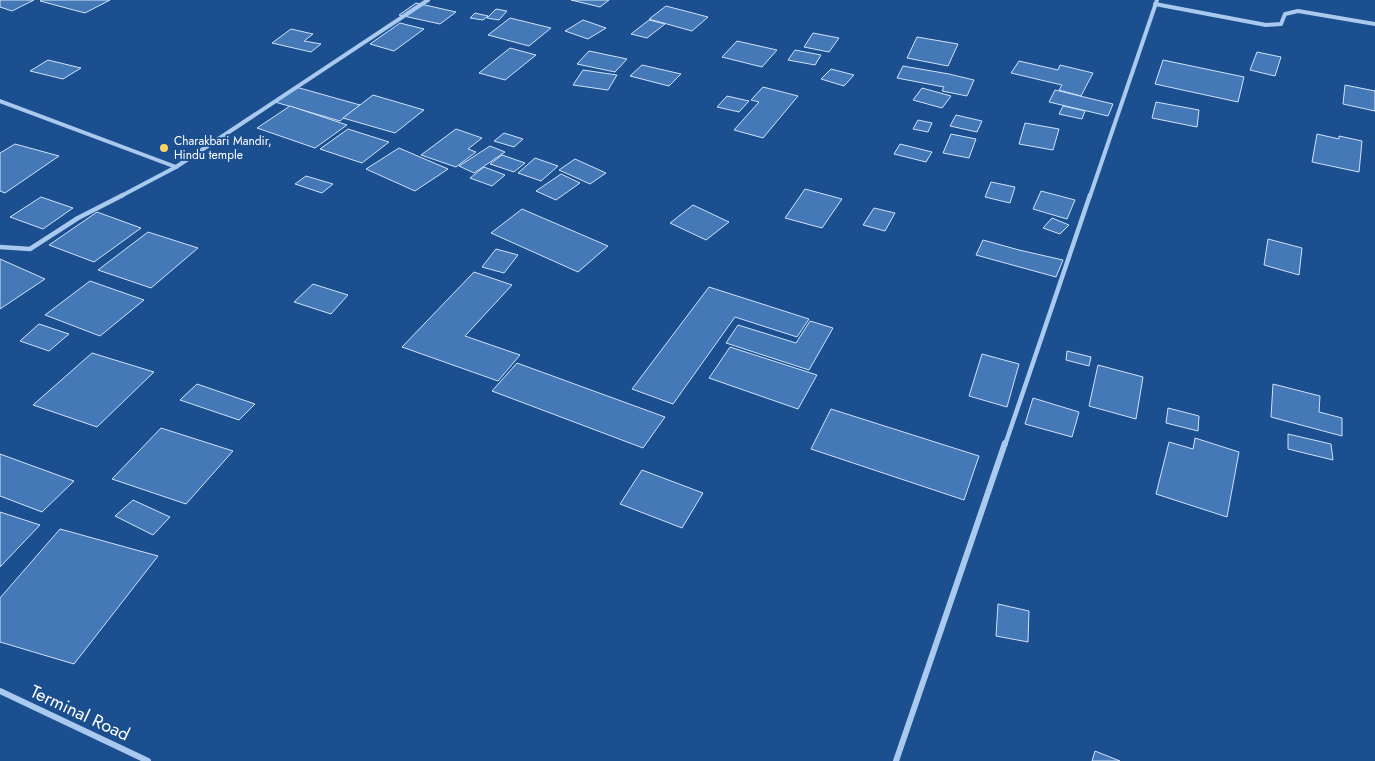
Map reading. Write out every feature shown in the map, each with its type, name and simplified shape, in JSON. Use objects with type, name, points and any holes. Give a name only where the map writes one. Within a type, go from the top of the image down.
[{"type":"street","points":[[0,247],[30,249],[78,218],[176,167],[428,0]]},
{"type":"street","points":[[896,761],[1156,2],[1266,25],[1281,24],[1286,14],[1298,11],[1375,24]]},
{"type":"street","points":[[0,101],[176,167]]},
{"type":"street","name":"Terminal Road","points":[[0,691],[148,761]]},
{"type":"building","points":[[0,0],[34,0],[12,11],[0,7]]},
{"type":"building","points":[[41,0],[110,0],[85,13]]},
{"type":"building","points":[[571,0],[609,0],[600,7]]},
{"type":"building","points":[[416,3],[456,12],[440,24],[399,15]]},
{"type":"building","points":[[666,6],[708,17],[692,31],[649,19]]},
{"type":"building","points":[[496,9],[507,11],[499,20],[487,18]]},
{"type":"building","points":[[475,13],[488,16],[483,20],[470,18]]},
{"type":"building","points":[[510,18],[551,28],[529,46],[488,35]]},
{"type":"building","points":[[583,20],[606,28],[588,39],[565,31]]},
{"type":"building","points":[[649,20],[665,24],[647,38],[631,34]]},
{"type":"building","points":[[400,23],[424,29],[394,51],[370,44]]},
{"type":"building","points":[[291,29],[313,34],[304,41],[321,44],[311,52],[272,43]]},
{"type":"building","points":[[813,33],[839,38],[829,52],[804,47]]},
{"type":"building","points":[[917,37],[958,44],[948,66],[907,58]]},
{"type":"building","points":[[737,41],[777,50],[762,67],[722,57]]},
{"type":"building","points":[[510,48],[536,55],[505,80],[479,73]]},
{"type":"building","points":[[795,50],[821,55],[815,65],[788,60]]},
{"type":"building","points":[[589,51],[627,59],[615,72],[577,64]]},
{"type":"building","points":[[1257,52],[1281,57],[1275,76],[1250,70]]},
{"type":"building","points":[[48,60],[81,68],[63,79],[30,71]]},
{"type":"building","points":[[1163,60],[1244,77],[1238,102],[1155,84]]},
{"type":"building","points":[[1019,61],[1058,70],[1060,65],[1093,73],[1081,96],[1059,90],[1062,85],[1011,73]]},
{"type":"building","points":[[642,65],[681,74],[669,86],[630,76]]},
{"type":"building","points":[[903,66],[974,80],[967,96],[942,91],[944,87],[897,78]]},
{"type":"building","points":[[831,69],[854,75],[844,86],[821,79]]},
{"type":"building","points":[[583,70],[617,75],[608,90],[573,85]]},
{"type":"building","points":[[1345,85],[1375,91],[1375,111],[1343,104]]},
{"type":"building","points":[[296,87],[360,105],[340,121],[275,102]]},
{"type":"building","points":[[763,87],[798,96],[763,138],[734,130],[759,102],[751,100]]},
{"type":"building","points":[[922,88],[951,96],[942,108],[913,100]]},
{"type":"building","points":[[1055,90],[1113,104],[1108,116],[1049,102]]},
{"type":"building","points":[[373,95],[424,110],[395,133],[343,118]]},
{"type":"building","points":[[727,96],[749,101],[739,112],[717,107]]},
{"type":"building","points":[[1156,102],[1199,110],[1197,127],[1152,118]]},
{"type":"building","points":[[290,106],[347,125],[315,148],[257,128]]},
{"type":"building","points":[[1063,106],[1085,111],[1082,119],[1059,114]]},
{"type":"building","points":[[956,115],[982,121],[977,132],[950,126]]},
{"type":"building","points":[[918,120],[932,123],[928,132],[913,129]]},
{"type":"building","points":[[1025,123],[1059,129],[1053,150],[1019,144]]},
{"type":"building","points":[[348,129],[389,142],[362,163],[320,149]]},
{"type":"building","points":[[456,129],[482,138],[468,149],[476,152],[456,167],[421,155]]},
{"type":"building","points":[[504,133],[523,139],[514,147],[494,141]]},
{"type":"building","points":[[951,134],[976,139],[969,158],[943,153]]},
{"type":"building","points":[[1317,134],[1339,139],[1339,136],[1362,141],[1359,172],[1312,162]]},
{"type":"building","points":[[15,144],[59,156],[5,193],[0,191],[0,153]]},
{"type":"building","points":[[900,144],[932,152],[926,162],[894,154]]},
{"type":"building","points":[[490,146],[505,152],[474,173],[459,166]]},
{"type":"building","points":[[399,148],[448,169],[415,191],[366,169]]},
{"type":"building","points":[[502,155],[525,163],[514,172],[490,164]]},
{"type":"building","points":[[535,158],[558,166],[541,181],[518,173]]},
{"type":"building","points":[[575,159],[606,173],[590,184],[559,170]]},
{"type":"building","points":[[484,167],[505,175],[492,186],[470,178]]},
{"type":"building","points":[[561,174],[580,183],[556,200],[536,191]]},
{"type":"building","points":[[306,176],[333,184],[322,193],[295,184]]},
{"type":"building","points":[[991,182],[1015,187],[1010,203],[985,197]]},
{"type":"building","points":[[805,189],[842,199],[822,228],[785,218]]},
{"type":"building","points":[[1041,191],[1075,200],[1067,219],[1033,209]]},
{"type":"building","points":[[41,197],[73,208],[43,229],[10,217]]},
{"type":"building","points":[[693,205],[729,222],[706,240],[670,223]]},
{"type":"building","points":[[874,208],[895,213],[885,231],[863,225]]},
{"type":"building","points":[[522,209],[608,246],[578,272],[491,233]]},
{"type":"building","points":[[97,212],[141,228],[94,262],[49,245]]},
{"type":"building","points":[[1052,218],[1069,225],[1060,234],[1043,228]]},
{"type":"building","points":[[148,232],[198,248],[151,288],[98,270]]},
{"type":"building","points":[[1268,239],[1302,248],[1299,275],[1264,265]]},
{"type":"building","points":[[983,240],[1063,260],[1056,277],[976,255]]},
{"type":"building","points":[[496,249],[518,255],[504,273],[482,267]]},
{"type":"building","points":[[0,259],[45,279],[0,309]]},
{"type":"building","points":[[474,272],[512,285],[465,336],[520,355],[498,381],[402,347]]},
{"type":"building","points":[[90,281],[144,300],[100,336],[45,315]]},
{"type":"building","points":[[313,284],[348,295],[331,314],[294,302]]},
{"type":"building","points":[[709,287],[809,319],[797,337],[735,317],[673,404],[632,389]]},
{"type":"building","points":[[810,321],[833,328],[809,370],[726,343],[738,325],[796,343]]},
{"type":"building","points":[[39,324],[69,334],[49,351],[20,341]]},
{"type":"building","points":[[730,347],[817,375],[798,409],[709,378]]},
{"type":"building","points":[[1067,351],[1091,357],[1089,366],[1066,360]]},
{"type":"building","points":[[92,353],[154,372],[97,427],[33,405]]},
{"type":"building","points":[[982,354],[1019,364],[1007,407],[969,396]]},
{"type":"building","points":[[517,363],[665,417],[643,448],[492,391]]},
{"type":"building","points":[[1098,365],[1143,377],[1136,419],[1089,406]]},
{"type":"building","points":[[197,384],[255,404],[239,420],[180,400]]},
{"type":"building","points":[[1273,384],[1320,396],[1319,412],[1342,418],[1342,436],[1271,417]]},
{"type":"building","points":[[1033,398],[1079,412],[1072,437],[1025,424]]},
{"type":"building","points":[[1168,408],[1199,416],[1198,431],[1166,423]]},
{"type":"building","points":[[831,409],[979,456],[964,500],[811,449]]},
{"type":"building","points":[[161,428],[233,451],[186,504],[112,479]]},
{"type":"building","points":[[1288,434],[1331,444],[1333,460],[1288,449]]},
{"type":"building","points":[[1195,438],[1239,452],[1227,517],[1156,494],[1169,442],[1193,449]]},
{"type":"building","points":[[0,454],[74,481],[42,512],[0,496]]},
{"type":"building","points":[[642,470],[703,493],[682,528],[620,504]]},
{"type":"building","points":[[133,500],[170,517],[153,535],[115,516]]},
{"type":"building","points":[[0,512],[40,525],[0,567]]},
{"type":"building","points":[[60,529],[158,556],[74,664],[0,642],[0,598]]},
{"type":"building","points":[[998,604],[1029,611],[1028,642],[996,636]]},
{"type":"building","points":[[1095,751],[1120,761],[1092,761]]},
{"type":"place","name":"Charakbari Mandir, Hindu temple","points":[[164,148]]}]
